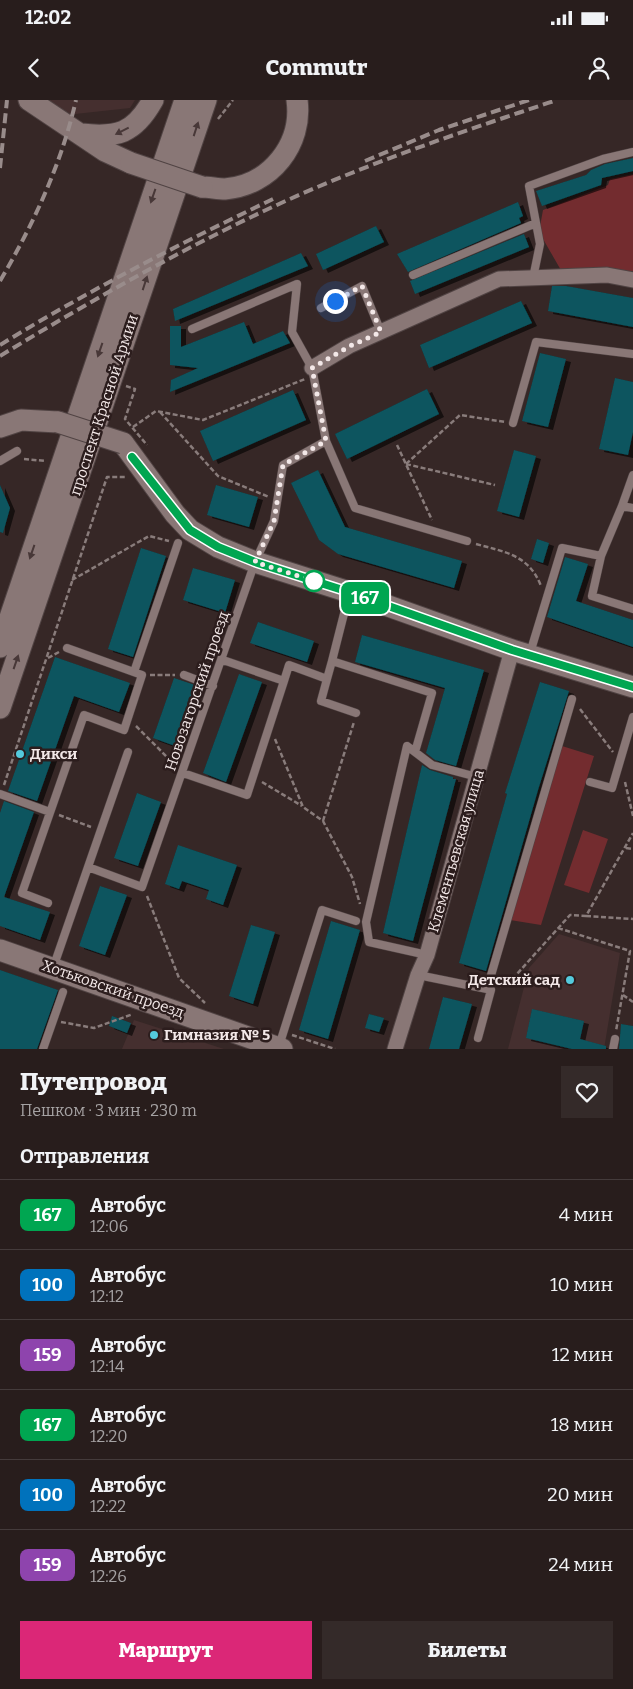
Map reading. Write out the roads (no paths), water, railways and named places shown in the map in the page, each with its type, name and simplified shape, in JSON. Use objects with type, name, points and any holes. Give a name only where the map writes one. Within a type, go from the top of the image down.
[{"type":"main road","points":[[29,100],[105,151],[131,163],[202,187],[226,189],[249,182],[270,171],[286,155],[295,136],[298,110],[297,100]]},
{"type":"main road","points":[[79,134],[107,137],[124,132],[137,122],[153,100]]},
{"type":"main road","name":"проспект Красной Армии","points":[[0,647],[185,100]]},
{"type":"main road","name":"проспект Красной Армии","points":[[0,708],[206,100]]},
{"type":"main road","points":[[0,427],[21,420],[58,422],[135,445],[190,530],[218,547],[255,562],[349,592],[521,653],[633,687]]},
{"type":"main road","name":"Хотьковский проезд","points":[[0,950],[280,1048]]},
{"type":"street","points":[[312,372],[350,346],[499,279],[607,275],[633,280]]},
{"type":"street","name":"Клементьевская улица","points":[[395,1049],[418,975],[427,955],[477,777],[521,653]]},
{"type":"lane","points":[[533,278],[540,244],[529,186],[603,159],[633,152]]},
{"type":"lane","points":[[413,275],[536,223]]},
{"type":"lane","points":[[192,329],[297,284],[292,332],[312,372],[326,441],[355,508],[467,541]]},
{"type":"lane","points":[[321,308],[362,286],[381,332]]},
{"type":"lane","points":[[513,423],[536,342],[633,354]]},
{"type":"lane","name":"Новозагорский проезд","points":[[88,867],[142,887],[214,686],[255,562],[274,521],[283,465],[326,441]]},
{"type":"lane","points":[[0,462],[17,452]]},
{"type":"lane","points":[[633,475],[601,556],[592,596],[633,609]]},
{"type":"lane","points":[[622,506],[633,508]]},
{"type":"lane","points":[[134,672],[178,543]]},
{"type":"lane","points":[[521,653],[546,601],[562,548],[601,556]]},
{"type":"lane","points":[[349,592],[321,701],[356,713]]},
{"type":"lane","points":[[48,903],[22,893],[84,715],[124,730],[142,675],[67,648]]},
{"type":"lane","points":[[223,660],[284,682]]},
{"type":"lane","points":[[332,661],[432,693],[415,752]]},
{"type":"lane","points":[[183,773],[247,796],[289,665],[327,679]]},
{"type":"lane","points":[[184,675],[214,686]]},
{"type":"lane","points":[[487,989],[572,699]]},
{"type":"lane","points":[[590,782],[612,788],[633,717]]},
{"type":"lane","points":[[427,955],[369,942],[366,922],[407,746],[432,765],[477,777]]},
{"type":"lane","points":[[53,968],[99,830],[128,752]]},
{"type":"lane","points":[[0,794],[50,812]]},
{"type":"lane","points":[[280,1048],[322,910],[356,921]]},
{"type":"lane","points":[[418,975],[491,990],[478,1038]]},
{"type":"lane","points":[[43,1049],[63,992]]},
{"type":"lane","points":[[613,1049],[615,1040]]},
{"type":"railway","points":[[0,168],[7,100]]},
{"type":"railway","points":[[0,281],[45,193],[63,148],[76,100]]},
{"type":"railway","points":[[365,161],[439,130],[529,100]]},
{"type":"railway","points":[[0,356],[143,273],[253,216],[389,158],[557,100]]},
{"type":"railway","points":[[0,345],[134,269],[273,199]]},
{"type":"place","name":"Дикси","points":[[20,754]]},
{"type":"place","name":"Детский сад","points":[[570,980]]},
{"type":"place","name":"Гимназия № 5","points":[[154,1035]]}]
